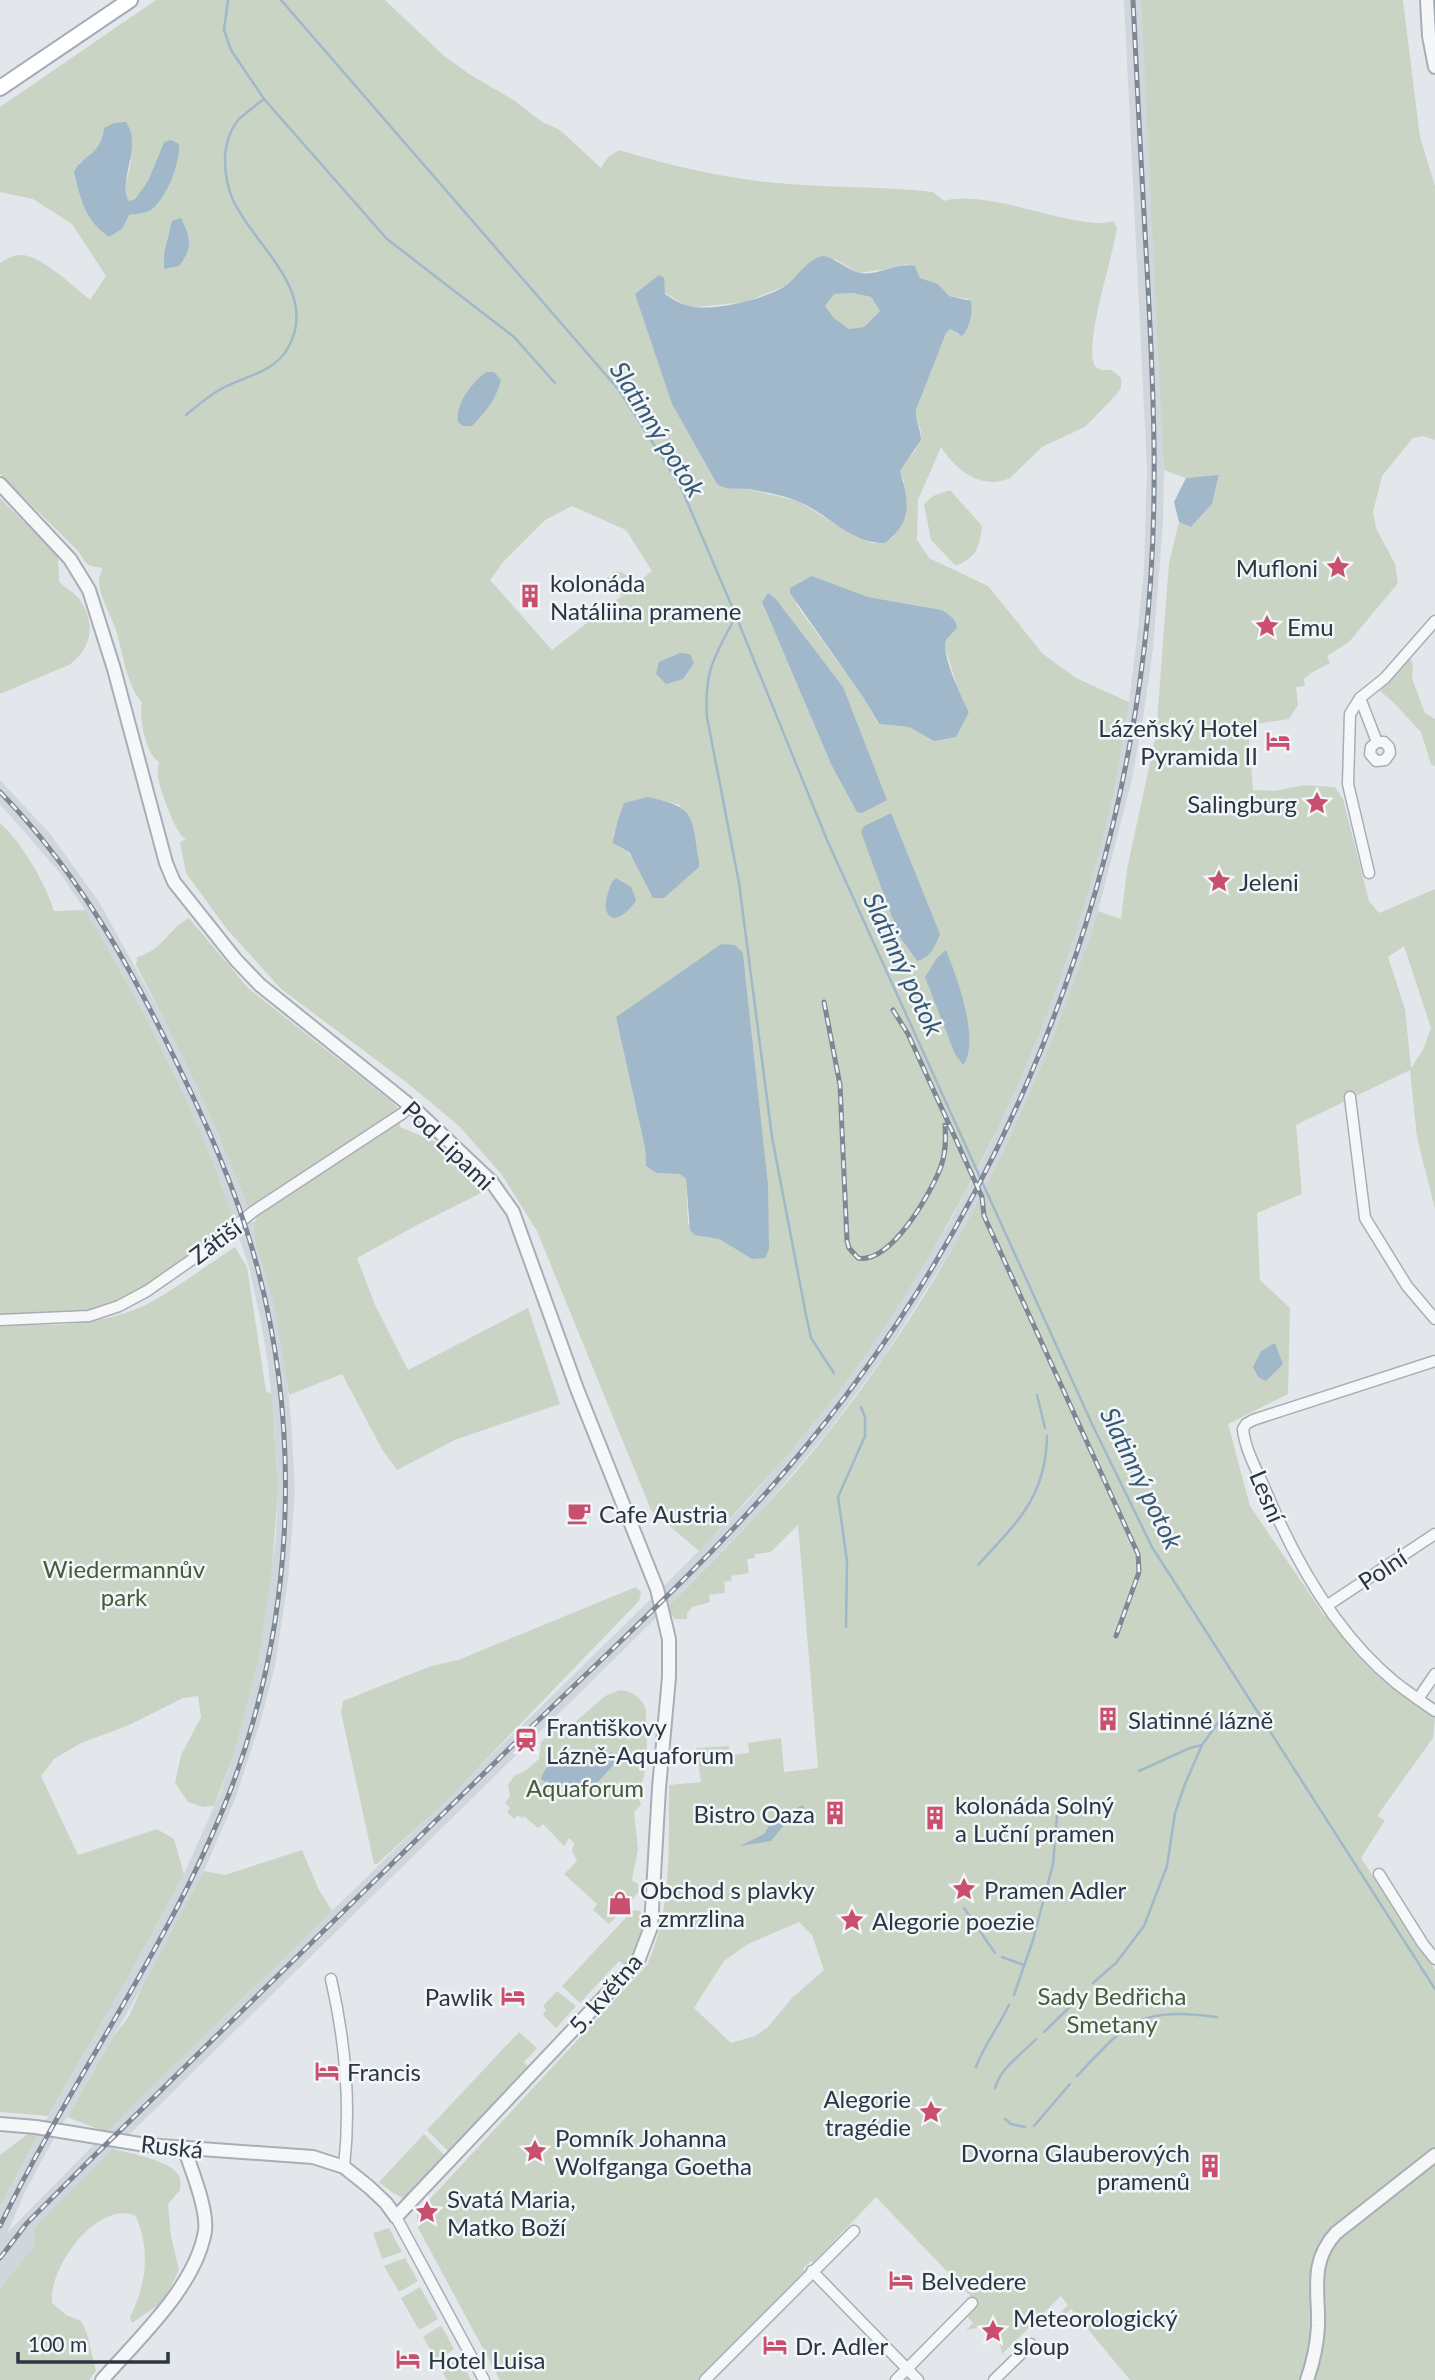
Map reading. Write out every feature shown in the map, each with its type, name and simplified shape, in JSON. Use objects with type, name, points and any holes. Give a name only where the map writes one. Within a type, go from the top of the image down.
[{"type":"main road","points":[[0,88],[130,0]]},
{"type":"street","points":[[1427,0],[1429,36],[1435,67]]},
{"type":"street","name":"Pod Lipami","points":[[0,484],[70,559],[89,590],[114,669],[166,863],[174,881],[236,960],[260,985],[410,1106],[491,1181],[513,1212],[577,1389],[657,1589],[666,1619]]},
{"type":"street","points":[[1369,873],[1350,801],[1350,714],[1360,698],[1385,678],[1435,621]]},
{"type":"street","points":[[1360,698],[1377,742]]},
{"type":"street","points":[[1350,1097],[1365,1219],[1407,1286],[1435,1320]]},
{"type":"street","name":"Zátiší","points":[[0,1320],[89,1317],[120,1306],[168,1276],[254,1211],[403,1114],[410,1106]]},
{"type":"street","name":"Lesní","points":[[1435,1362],[1252,1420],[1243,1429],[1281,1529],[1328,1605],[1378,1666],[1435,1711]]},
{"type":"street","name":"Polní","points":[[1328,1605],[1435,1534]]},
{"type":"street","name":"5. května","points":[[396,2217],[638,1961],[651,1927],[654,1896],[659,1788],[669,1677],[666,1619]]},
{"type":"street","points":[[1418,1699],[1435,1674]]},
{"type":"street","points":[[1379,1874],[1435,1959]]},
{"type":"street","points":[[331,1979],[346,2081],[347,2140],[344,2167]]},
{"type":"street","name":"Ruská","points":[[0,2124],[36,2127],[146,2145],[313,2157],[344,2167],[378,2195],[396,2217],[484,2380]]},
{"type":"street","points":[[102,2380],[164,2309],[192,2267],[205,2229],[201,2197],[184,2148]]},
{"type":"street","points":[[1307,2380],[1312,2367],[1318,2328],[1317,2269],[1324,2248],[1336,2233],[1435,2155]]},
{"type":"street","points":[[705,2380],[855,2231]]},
{"type":"street","points":[[812,2271],[918,2380]]},
{"type":"street","points":[[896,2380],[972,2304]]},
{"type":"street","points":[[994,2380],[1031,2344]]},
{"type":"shaded area","points":[[1124,0],[1141,0],[1160,359],[1163,523],[1153,649],[1131,783],[1098,911],[1061,1023],[1001,1161],[961,1235],[885,1355],[827,1433],[759,1513],[649,1625],[34,2228],[35,2245],[0,2288],[0,2207],[184,1874],[233,1757],[258,1663],[276,1537],[278,1492],[274,1421],[260,1317],[249,1267],[222,1186],[188,1105],[122,973],[60,873],[0,804],[0,780],[51,835],[99,902],[169,1028],[222,1140],[251,1217],[277,1313],[291,1420],[295,1492],[288,1580],[275,1666],[236,1797],[199,1882],[52,2142],[7,2233],[106,2132],[747,1502],[814,1423],[871,1346],[947,1227],[986,1153],[1045,1017],[1082,906],[1115,780],[1136,647],[1144,570],[1147,470]]},
{"type":"green space","points":[[156,0],[385,0],[443,55],[515,101],[542,122],[560,130],[601,168],[608,157],[619,150],[717,175],[796,185],[933,192],[944,201],[991,201],[1074,220],[1098,223],[1113,221],[1117,227],[1093,342],[1096,367],[1112,370],[1121,378],[1121,388],[1116,395],[1085,427],[1042,447],[1010,478],[989,482],[970,476],[954,463],[941,447],[918,500],[917,540],[929,558],[988,586],[1043,654],[1076,678],[1129,702],[1113,792],[1091,882],[1063,970],[1029,1057],[991,1142],[947,1225],[899,1304],[831,1402],[699,1551],[651,1510],[537,1231],[502,1175],[459,1126],[406,1082],[281,989],[226,928],[186,873],[180,842],[186,839],[177,829],[162,792],[158,778],[159,762],[150,751],[142,726],[142,702],[132,687],[116,630],[101,591],[99,578],[102,568],[86,563],[78,551],[0,474],[0,263],[15,256],[29,256],[57,273],[90,300],[106,276],[72,224],[33,199],[0,192],[0,107]],"holes":[[[104,128],[131,161],[126,186],[129,201],[135,199],[148,181],[164,142],[166,191],[150,211],[129,215],[122,229],[109,237],[79,163],[99,148]],[[814,259],[835,259],[858,273],[907,264],[917,270],[920,278],[938,284],[949,296],[968,299],[958,335],[950,329],[946,333],[916,410],[921,437],[917,448],[900,471],[904,481],[894,536],[885,543],[873,543],[856,537],[798,501],[747,489],[728,489],[717,484],[672,404],[659,275],[665,293],[687,306],[746,302],[785,286]],[[572,506],[626,530],[652,571],[629,590],[627,576],[621,572],[612,572],[614,576],[622,578],[624,584],[622,588],[615,589],[608,577],[608,588],[623,595],[552,650],[490,580],[503,562],[545,520]],[[812,576],[868,597],[942,610],[952,617],[945,648],[959,692],[969,712],[934,741],[909,727],[878,724],[863,697],[796,604]],[[768,593],[775,598],[797,630],[831,764],[762,602]],[[648,797],[680,805],[650,893],[638,866],[629,854],[618,847],[613,835],[621,817]],[[891,813],[916,960],[899,936],[862,832],[864,826]],[[721,944],[735,946],[743,953],[768,1184],[768,1207],[752,1259],[719,1239],[706,1237],[688,1223],[686,1179],[681,1174],[656,1173],[646,1166],[645,1148],[616,1017]]]},
{"type":"green space","name":"Sady Bedřicha Smetany","points":[[1141,0],[1403,0],[1420,137],[1435,186],[1435,440],[1423,436],[1413,438],[1382,476],[1373,512],[1376,528],[1395,564],[1398,583],[1349,642],[1327,656],[1330,663],[1304,679],[1305,686],[1296,687],[1298,705],[1289,719],[1248,725],[1253,790],[1275,791],[1304,785],[1335,787],[1343,799],[1369,901],[1379,913],[1435,889],[1435,1209],[1417,1138],[1410,1070],[1296,1125],[1302,1194],[1257,1213],[1260,1280],[1290,1308],[1288,1394],[1228,1424],[1250,1506],[1324,1615],[1335,1622],[1411,1699],[1435,1717],[1433,1738],[1377,1816],[1385,1820],[1361,1858],[1435,1970],[1435,2380],[1130,2380],[1071,2309],[1051,2328],[1048,2325],[1068,2305],[1061,2296],[1002,2354],[998,2334],[1000,2328],[996,2324],[966,2330],[973,2323],[967,2316],[978,2304],[876,2197],[697,2380],[500,2380],[417,2226],[417,2213],[647,1965],[661,1922],[665,1899],[669,1785],[701,1782],[696,1748],[729,1746],[731,1755],[749,1753],[748,1743],[781,1738],[784,1772],[818,1768],[798,1525],[771,1552],[755,1554],[755,1558],[747,1559],[749,1573],[731,1576],[732,1581],[724,1582],[725,1593],[709,1595],[710,1602],[692,1607],[687,1619],[675,1619],[666,1608],[795,1473],[893,1344],[975,1207],[1010,1136],[1072,988],[1098,911],[1121,919],[1127,869],[1156,735],[1169,563],[1179,522],[1191,527],[1212,504],[1219,476],[1186,478],[1164,470]],"holes":[[[1404,946],[1431,1028],[1423,1050],[1411,1068],[1405,1009],[1388,957]],[[799,1922],[812,1935],[824,1970],[792,1998],[767,2028],[755,2036],[731,2043],[694,2008],[724,1961],[748,1944]]]},
{"type":"green space","points":[[853,293],[871,297],[880,311],[864,327],[849,329],[834,318],[825,306],[834,294]]},
{"type":"green space","points":[[950,490],[982,526],[976,551],[956,566],[931,540],[924,504],[933,496]]},
{"type":"green space","points":[[0,498],[58,556],[59,581],[80,600],[90,627],[83,651],[69,665],[0,694]]},
{"type":"green space","points":[[1410,658],[1413,664],[1412,678],[1425,713],[1435,719],[1435,766],[1431,764],[1421,732],[1380,691]]},
{"type":"green space","points":[[0,823],[32,864],[54,911],[85,910],[107,947],[187,1102],[235,1222],[132,1295],[87,1313],[0,1316]]},
{"type":"green space","points":[[189,918],[248,988],[391,1101],[398,1108],[400,1127],[438,1143],[474,1173],[481,1193],[357,1258],[375,1305],[408,1370],[528,1308],[560,1404],[457,1439],[397,1470],[383,1451],[342,1374],[289,1395],[274,1304],[257,1247],[253,1223],[257,1219],[251,1217],[198,1089],[136,965],[137,957],[153,950]]},
{"type":"green space","name":"Wiedermannův park","points":[[235,1247],[247,1267],[266,1391],[272,1394],[278,1492],[271,1578],[258,1663],[233,1757],[214,1806],[203,1807],[188,1802],[175,1783],[181,1755],[201,1717],[198,1696],[183,1698],[127,1726],[81,1743],[54,1759],[41,1776],[78,1855],[157,1829],[174,1839],[184,1874],[48,2116],[0,2112],[0,1323],[56,1325],[114,1316],[149,1303]]},
{"type":"green space","points":[[636,1587],[641,1592],[639,1601],[446,1801],[374,1864],[341,1712],[343,1701],[431,1666],[458,1660]]},
{"type":"green space","name":"Aquaforum","points":[[620,1690],[633,1694],[646,1710],[647,1751],[638,1795],[641,1805],[634,1812],[638,1849],[632,1880],[638,1884],[639,1892],[632,1899],[621,1899],[628,1905],[609,1924],[593,1910],[597,1904],[564,1874],[577,1861],[572,1851],[574,1843],[569,1838],[564,1846],[543,1824],[538,1828],[524,1816],[522,1818],[518,1815],[514,1819],[507,1812],[510,1808],[505,1803],[510,1796],[508,1785],[514,1776],[539,1759],[541,1742],[562,1723],[574,1723],[605,1696]]},
{"type":"green space","points":[[302,1850],[319,1890],[332,1911],[106,2132],[67,2117],[113,2037],[129,2016],[204,1871],[225,1875]]},
{"type":"green space","points":[[633,1910],[640,1911],[645,1921],[635,1953],[625,1966],[619,1961],[580,2003],[562,1986]]},
{"type":"green space","points":[[557,1991],[576,2006],[556,2028],[543,2015],[546,2010],[543,2006]]},
{"type":"green space","points":[[519,2032],[537,2048],[524,2062],[529,2068],[450,2153],[427,2130]]},
{"type":"green space","points":[[32,2131],[38,2134],[0,2207],[0,2155]]},
{"type":"green space","points":[[424,2134],[446,2157],[405,2199],[379,2182]]},
{"type":"green space","points":[[113,2149],[161,2162],[180,2178],[180,2190],[168,2204],[171,2236],[179,2270],[164,2301],[132,2323],[130,2317],[140,2292],[145,2267],[143,2241],[136,2216],[121,2213],[106,2218],[78,2240],[67,2256],[58,2272],[52,2303],[66,2315],[81,2321],[87,2333],[96,2371],[89,2380],[0,2380],[0,2288],[35,2245],[33,2229]]},
{"type":"green space","points":[[389,2228],[402,2252],[382,2259],[373,2233]]},
{"type":"green space","points":[[405,2258],[418,2281],[399,2292],[384,2266]]},
{"type":"green space","points":[[420,2287],[438,2319],[421,2329],[401,2298]]},
{"type":"green space","points":[[440,2326],[454,2349],[437,2361],[423,2337]]},
{"type":"green space","points":[[456,2355],[471,2380],[447,2380],[439,2366]]},
{"type":"water","points":[[126,122],[132,142],[126,184],[129,201],[135,199],[148,181],[164,142],[171,140],[179,144],[178,160],[171,180],[157,205],[149,211],[129,215],[122,229],[109,237],[89,216],[74,172],[99,145],[104,128],[114,123]]},
{"type":"water","points":[[181,218],[188,237],[187,253],[179,266],[164,269],[164,254],[172,221]]},
{"type":"water","points":[[818,257],[829,257],[860,273],[915,266],[920,278],[938,284],[949,296],[971,301],[967,328],[962,336],[950,329],[946,333],[916,410],[921,440],[900,471],[907,501],[904,519],[885,543],[861,539],[792,499],[717,484],[672,404],[635,294],[659,275],[664,278],[665,294],[686,305],[711,307],[738,303],[785,286]],"holes":[[[853,293],[871,297],[880,311],[864,327],[849,329],[834,318],[825,306],[834,294]]]},
{"type":"water","points":[[486,372],[494,372],[501,380],[496,394],[472,426],[463,426],[458,422],[459,408],[470,388]]},
{"type":"water","points":[[1219,475],[1212,504],[1191,527],[1179,522],[1174,502],[1186,478]]},
{"type":"water","points":[[812,576],[868,597],[942,610],[952,618],[957,628],[946,641],[946,656],[969,712],[956,737],[934,741],[909,727],[879,724],[790,593],[790,588]]},
{"type":"water","points":[[768,593],[775,598],[843,687],[887,800],[862,813],[857,812],[831,764],[762,602]]},
{"type":"water","points":[[680,653],[690,654],[694,663],[683,679],[666,684],[656,674],[659,662]]},
{"type":"water","points":[[648,797],[684,810],[695,833],[699,867],[664,898],[653,898],[630,853],[613,843],[624,803]]},
{"type":"water","points":[[891,813],[940,934],[931,951],[917,961],[899,936],[861,832],[864,826]]},
{"type":"water","points":[[616,878],[631,887],[636,900],[631,908],[613,918],[606,910],[606,903],[612,882]]},
{"type":"water","points":[[721,944],[735,945],[743,953],[768,1184],[769,1249],[765,1258],[752,1259],[719,1239],[695,1235],[690,1230],[686,1179],[680,1174],[656,1173],[646,1166],[645,1148],[616,1017]]},
{"type":"water","points":[[946,950],[961,991],[968,1025],[968,1054],[963,1065],[955,1054],[925,977],[937,958]]},
{"type":"water","points":[[1275,1343],[1283,1364],[1266,1381],[1258,1377],[1253,1367],[1261,1351]]},
{"type":"water","points":[[611,1752],[619,1759],[584,1797],[568,1786],[557,1790],[541,1779],[551,1764],[589,1761],[604,1756],[606,1758]]},
{"type":"water","points":[[803,1805],[802,1815],[788,1820],[771,1841],[740,1846],[764,1834],[773,1819]]},
{"type":"waterway","points":[[186,415],[216,392],[275,363],[288,348],[296,327],[296,307],[290,288],[243,217],[229,190],[225,164],[227,143],[239,119],[264,99],[231,50],[224,30],[228,0]]},
{"type":"waterway","name":"Slatinný potok","points":[[281,0],[619,390],[680,485],[827,840],[1092,1424],[1152,1547],[1435,1989]]},
{"type":"waterway","points":[[264,99],[387,239],[514,337],[555,383]]},
{"type":"waterway","points":[[736,616],[709,674],[707,717],[739,883],[772,1137],[806,1315],[811,1338],[834,1373]]},
{"type":"waterway","points":[[1037,1395],[1045,1428]]},
{"type":"waterway","points":[[846,1627],[847,1561],[838,1497],[865,1436],[865,1417],[861,1407]]},
{"type":"waterway","points":[[978,1565],[1016,1522],[1035,1493],[1045,1458],[1047,1436]]},
{"type":"waterway","points":[[1093,1983],[1116,1963],[1144,1926],[1167,1866],[1175,1813],[1185,1784],[1202,1745],[1225,1713]]},
{"type":"waterway","points":[[1139,1771],[1202,1745]]},
{"type":"waterway","points":[[1014,1995],[1033,1940],[1053,1864],[1057,1816]]},
{"type":"waterway","points":[[964,1908],[995,1953]]},
{"type":"waterway","points":[[1002,1957],[1024,1965]]},
{"type":"waterway","points":[[1044,2032],[1082,1995]]},
{"type":"waterway","points":[[976,2067],[1009,2005]]},
{"type":"waterway","points":[[1077,2076],[1110,2042],[1136,2022],[1169,2014],[1217,2017]]},
{"type":"waterway","points":[[995,2088],[1007,2067],[1036,2039]]},
{"type":"waterway","points":[[1034,2126],[1070,2084]]},
{"type":"waterway","points":[[1005,2119],[1011,2124],[1025,2127]]},
{"type":"railway","points":[[0,2258],[27,2223],[89,2161],[655,1608],[755,1505],[857,1380],[921,1286],[977,1188],[1026,1086],[1067,980],[1101,872],[1126,762],[1144,650],[1152,554],[1154,459],[1150,316],[1133,0]]},
{"type":"railway","points":[[0,792],[51,850],[115,945],[169,1047],[219,1155],[249,1238],[272,1332],[281,1398],[285,1465],[284,1532],[278,1599],[267,1665],[229,1794],[178,1905],[57,2118],[0,2226]]},
{"type":"railway","points":[[824,1002],[840,1085],[847,1241],[849,1248],[858,1258],[871,1257],[883,1250],[896,1239],[918,1210],[942,1163],[945,1125]]},
{"type":"railway","points":[[893,1010],[908,1034],[982,1197],[984,1216],[1138,1554],[1139,1572],[1116,1636]]},
{"type":"place","name":"Mufloni","points":[[1338,567]]},
{"type":"place","name":"kolonáda Natáliina pramene","points":[[530,596]]},
{"type":"place","name":"Emu","points":[[1267,626]]},
{"type":"place","name":"Lázeňský Hotel Pyramida II","points":[[1278,741]]},
{"type":"place","name":"Salingburg","points":[[1317,803]]},
{"type":"place","name":"Jeleni","points":[[1219,881]]},
{"type":"place","name":"Cafe Austria","points":[[579,1513]]},
{"type":"place","name":"Slatinné lázně","points":[[1108,1719]]},
{"type":"place","name":"Františkovy Lázně-Aquaforum","points":[[526,1740]]},
{"type":"place","name":"Bistro Oaza","points":[[835,1813]]},
{"type":"place","name":"kolonáda Solný a Luční pramen","points":[[935,1818]]},
{"type":"place","name":"Pramen Adler","points":[[964,1889]]},
{"type":"place","name":"Obchod s plavky a zmrzlina","points":[[620,1903]]},
{"type":"place","name":"Alegorie poezie","points":[[852,1920]]},
{"type":"place","name":"Pawlik","points":[[513,1996]]},
{"type":"place","name":"Francis","points":[[327,2071]]},
{"type":"place","name":"Alegorie tragédie","points":[[931,2112]]},
{"type":"place","name":"Pomník Johanna Wolfganga Goetha","points":[[535,2151]]},
{"type":"place","name":"Dvorna Glauberových pramenů","points":[[1210,2166]]},
{"type":"place","name":"Svatá Maria, Matko Boží","points":[[427,2212]]},
{"type":"place","name":"Belvedere","points":[[901,2280]]},
{"type":"place","name":"Meteorologický sloup","points":[[993,2331]]},
{"type":"place","name":"Dr. Adler","points":[[775,2345]]},
{"type":"place","name":"Hotel Luisa","points":[[408,2359]]}]
